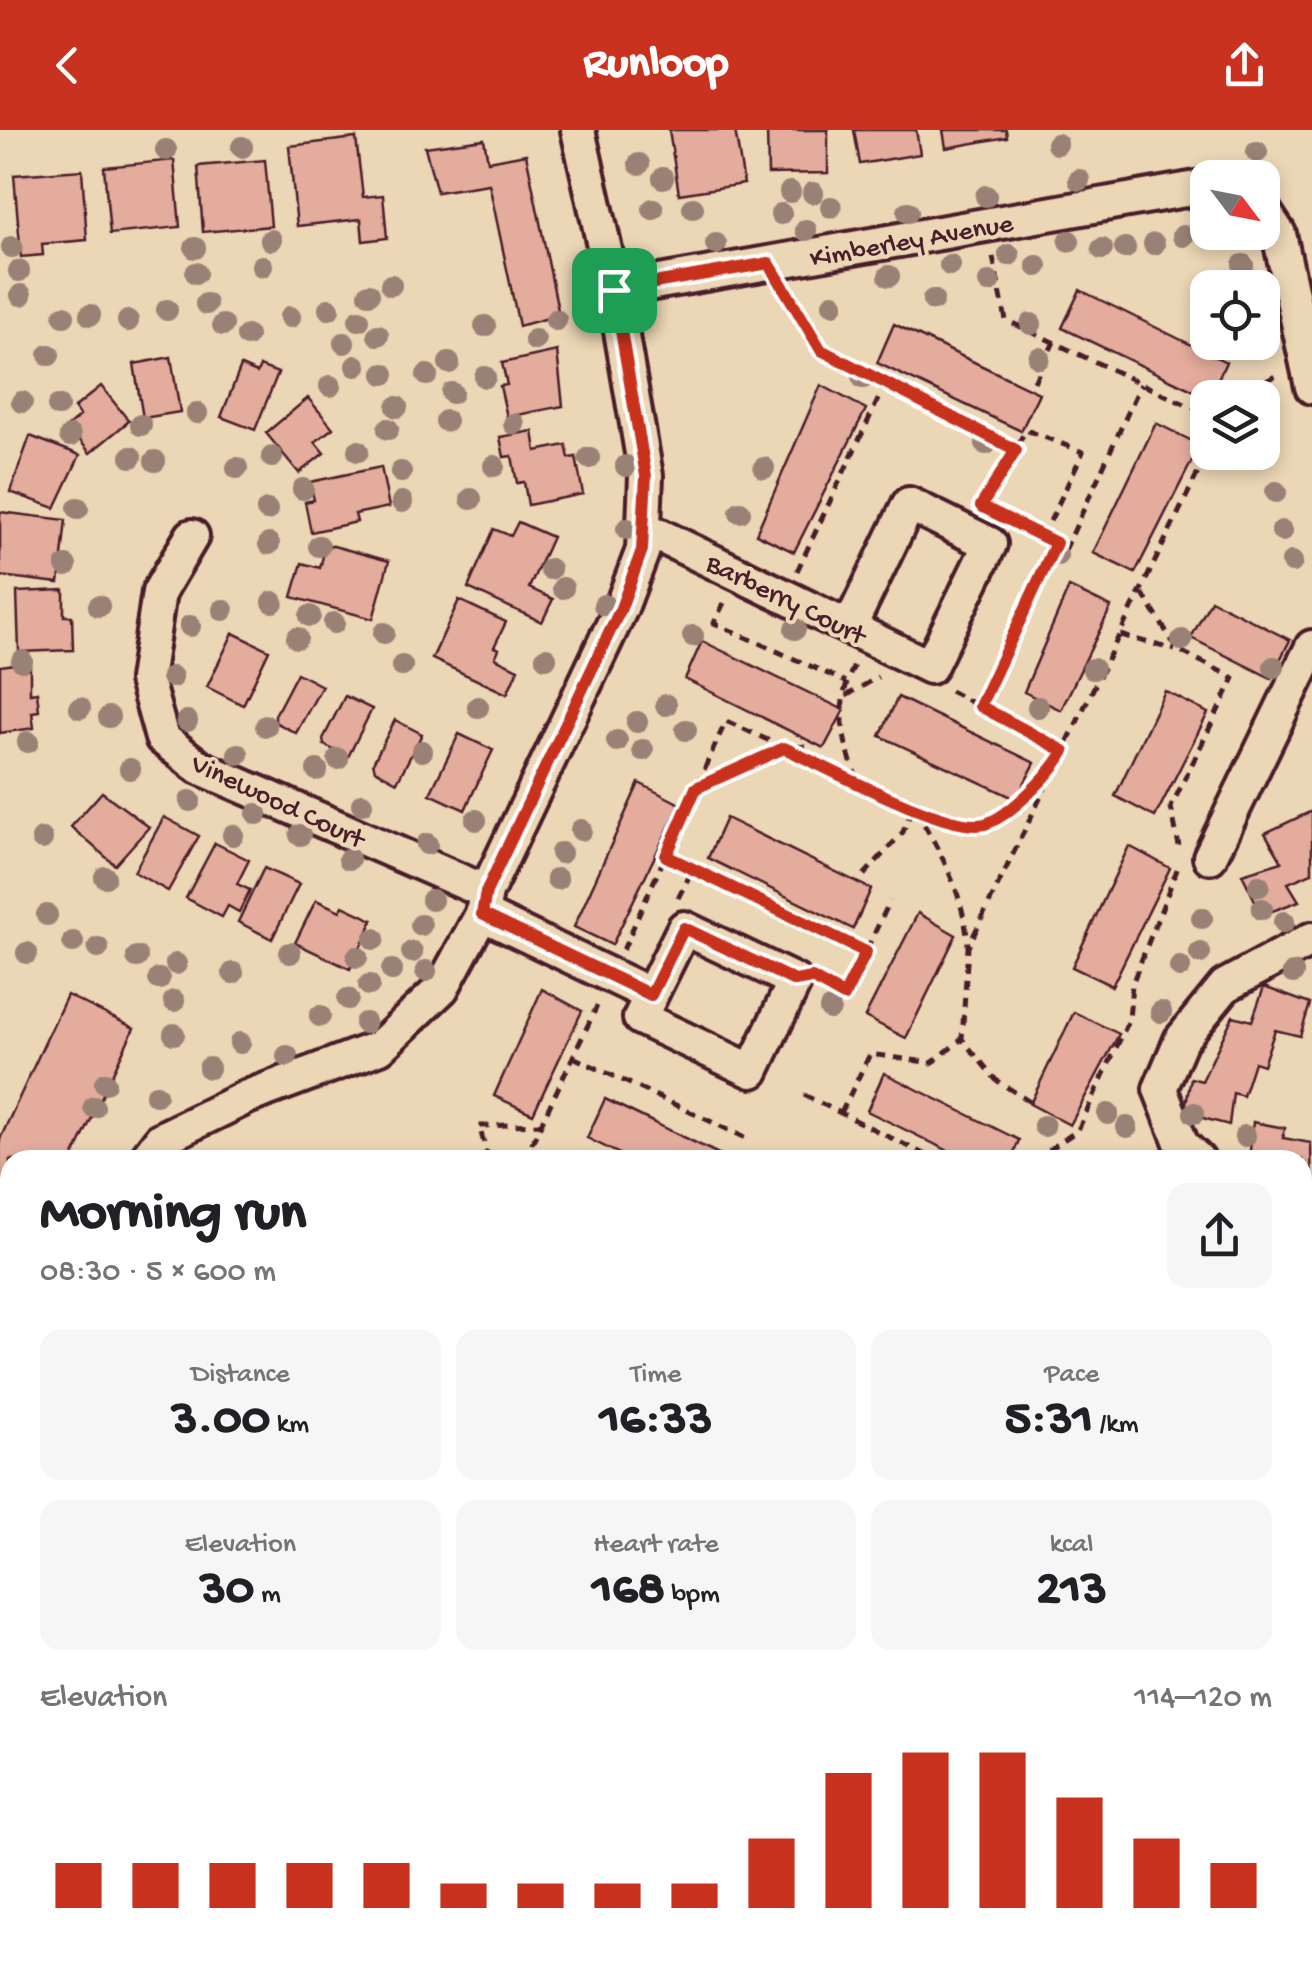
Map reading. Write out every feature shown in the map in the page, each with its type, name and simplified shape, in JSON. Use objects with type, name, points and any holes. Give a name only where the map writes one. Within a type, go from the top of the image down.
[{"type":"street","points":[[152,1150],[160,1139],[247,1097],[380,1047],[442,988],[621,608],[642,550],[646,476],[614,290],[578,130]]},
{"type":"street","name":"Kimberley Avenue","points":[[614,290],[1190,189]]},
{"type":"street","points":[[1280,238],[1308,358]]},
{"type":"street","points":[[858,632],[909,504],[990,544],[939,678]]},
{"type":"street","name":"Barberry Court","points":[[644,528],[858,632],[939,678]]},
{"type":"street","name":"Vinewood Court","points":[[192,536],[159,592],[146,680],[162,738],[199,766],[484,903],[651,995]]},
{"type":"street","points":[[1210,857],[1312,647]]},
{"type":"street","points":[[684,928],[795,981],[752,1072],[640,1018],[684,928]]},
{"type":"street","points":[[1187,1150],[1160,1089],[1181,1040],[1224,986],[1312,939]]},
{"type":"path","points":[[986,225],[1006,320],[1190,407]]},
{"type":"path","points":[[769,263],[821,350],[1016,450]]},
{"type":"path","points":[[1034,382],[1054,342]]},
{"type":"path","points":[[1268,380],[1308,358]]},
{"type":"path","points":[[785,596],[886,384]]},
{"type":"path","points":[[1012,521],[1066,548],[1142,384]]},
{"type":"path","points":[[981,506],[1026,430],[1082,452],[1042,536]]},
{"type":"path","points":[[968,947],[1199,470]]},
{"type":"path","points":[[971,501],[996,514]]},
{"type":"path","points":[[980,706],[1056,543]]},
{"type":"path","points":[[739,574],[714,623],[846,682]]},
{"type":"path","points":[[1141,591],[1178,650]]},
{"type":"path","points":[[858,632],[839,733],[858,781]]},
{"type":"path","points":[[1049,1150],[1078,1130],[1129,1020],[1132,984],[1181,857],[1171,807],[1234,678],[1178,650],[1120,635]]},
{"type":"path","points":[[846,696],[886,673]]},
{"type":"path","points":[[939,678],[980,706],[1064,751]]},
{"type":"path","points":[[529,1150],[726,721],[952,824],[987,824],[1052,773]]},
{"type":"path","points":[[696,788],[784,748],[806,746]]},
{"type":"path","points":[[864,875],[890,850],[913,806]]},
{"type":"path","points":[[913,806],[949,866],[966,918],[962,1038],[996,1080],[1030,1102]]},
{"type":"path","points":[[666,856],[866,952]]},
{"type":"path","points":[[795,981],[812,978],[844,996],[890,901]]},
{"type":"path","points":[[841,1113],[870,1054],[932,1064],[962,1038]]},
{"type":"path","points":[[573,1057],[746,1138]]},
{"type":"path","points":[[804,1095],[916,1150]]},
{"type":"path","points":[[486,1150],[479,1126],[541,1124]]},
{"type":"building","points":[[669,130],[735,130],[744,184],[679,194]]},
{"type":"building","points":[[767,130],[828,130],[828,173],[768,174]]},
{"type":"building","points":[[854,130],[916,130],[920,154],[860,164]]},
{"type":"building","points":[[943,130],[1006,130],[1007,137],[946,148]]},
{"type":"building","points":[[356,138],[363,197],[383,195],[387,238],[363,241],[361,219],[297,226],[289,146]]},
{"type":"building","points":[[484,139],[488,161],[526,154],[559,315],[519,326],[489,184],[437,192],[425,147]]},
{"type":"building","points":[[174,160],[180,227],[110,234],[104,167]]},
{"type":"building","points":[[265,160],[271,226],[203,232],[198,166]]},
{"type":"building","points":[[82,170],[87,240],[42,244],[43,255],[21,257],[14,175]]},
{"type":"building","points":[[1080,290],[1190,344],[1190,360],[1226,362],[1218,380],[1190,380],[1190,389],[1062,328]]},
{"type":"building","points":[[894,324],[1039,393],[1021,431],[877,363]]},
{"type":"building","points":[[557,351],[563,406],[507,417],[500,386],[507,385],[502,363]]},
{"type":"building","points":[[171,357],[180,412],[143,418],[134,364]]},
{"type":"building","points":[[241,366],[257,373],[260,366],[278,373],[255,430],[221,417]]},
{"type":"building","points":[[821,385],[866,409],[794,552],[756,534]]},
{"type":"building","points":[[101,386],[129,421],[90,453],[68,426],[80,416],[74,408]]},
{"type":"building","points":[[308,398],[333,428],[315,442],[324,453],[299,473],[266,433]]},
{"type":"building","points":[[1156,423],[1190,440],[1190,465],[1135,573],[1093,553]]},
{"type":"building","points":[[533,431],[536,451],[566,445],[569,458],[576,457],[583,494],[528,505],[524,482],[517,483],[512,456],[504,457],[500,437]]},
{"type":"building","points":[[30,436],[80,455],[55,508],[10,492]]},
{"type":"building","points":[[381,467],[389,507],[355,514],[357,522],[311,532],[305,502],[314,500],[310,482]]},
{"type":"building","points":[[0,512],[66,520],[59,583],[0,576]]},
{"type":"building","points":[[518,522],[552,537],[529,588],[553,599],[542,622],[468,588],[494,529],[511,536]]},
{"type":"building","points":[[326,544],[389,561],[373,619],[292,597],[302,563],[320,568]]},
{"type":"building","points":[[1069,587],[1111,607],[1061,710],[1024,692]]},
{"type":"building","points":[[64,590],[64,616],[72,616],[73,650],[19,652],[17,592]]},
{"type":"building","points":[[459,600],[506,622],[494,647],[499,649],[495,658],[518,669],[507,694],[432,659]]},
{"type":"building","points":[[1211,600],[1290,640],[1271,678],[1191,638]]},
{"type":"building","points":[[233,633],[269,650],[243,705],[207,687]]},
{"type":"building","points":[[702,641],[844,710],[824,748],[685,679]]},
{"type":"building","points":[[30,662],[30,693],[37,692],[39,711],[32,712],[34,728],[0,733],[0,666]]},
{"type":"building","points":[[297,673],[322,686],[296,733],[275,722],[275,715]]},
{"type":"building","points":[[1165,691],[1208,713],[1155,817],[1115,796]]},
{"type":"building","points":[[345,696],[372,709],[348,757],[324,745],[323,739]]},
{"type":"building","points":[[898,697],[1035,763],[1016,799],[880,736]]},
{"type":"building","points":[[395,720],[422,734],[397,782],[375,770],[373,763]]},
{"type":"building","points":[[459,734],[493,750],[465,810],[430,794]]},
{"type":"building","points":[[639,783],[680,804],[612,945],[574,927]]},
{"type":"building","points":[[102,792],[149,827],[115,865],[71,827]]},
{"type":"building","points":[[1312,811],[1312,873],[1288,883],[1299,901],[1262,915],[1242,874],[1282,862],[1265,833]]},
{"type":"building","points":[[164,817],[199,836],[168,891],[134,872]]},
{"type":"building","points":[[726,818],[871,889],[853,929],[708,858]]},
{"type":"building","points":[[215,843],[249,860],[237,884],[250,890],[239,912],[228,906],[222,917],[186,898]]},
{"type":"building","points":[[1129,846],[1170,868],[1112,986],[1072,967]]},
{"type":"building","points":[[264,868],[299,884],[272,939],[238,922]]},
{"type":"building","points":[[316,900],[340,911],[343,906],[373,920],[350,969],[295,943]]},
{"type":"building","points":[[918,913],[956,935],[906,1038],[865,1017]]},
{"type":"building","points":[[1264,987],[1310,1004],[1300,1036],[1275,1030],[1263,1065],[1254,1062],[1243,1096],[1233,1093],[1229,1125],[1184,1113],[1191,1078],[1202,1081],[1233,1016],[1252,1021]]},
{"type":"building","points":[[542,989],[582,1011],[533,1114],[494,1096]]},
{"type":"building","points":[[67,995],[134,1028],[77,1150],[0,1150],[0,1139]]},
{"type":"building","points":[[1074,1012],[1119,1034],[1070,1125],[1030,1104]]},
{"type":"building","points":[[884,1073],[1019,1140],[1015,1150],[947,1150],[867,1111]]},
{"type":"building","points":[[605,1099],[710,1150],[612,1150],[587,1138]]},
{"type":"building","points":[[1253,1122],[1285,1128],[1283,1138],[1311,1143],[1311,1150],[1250,1150]]},
{"type":"route","points":[[769,263],[821,350],[1016,450],[981,506],[1056,543],[980,706],[1064,751],[1052,773],[987,824],[952,824],[784,748],[696,788],[666,856],[866,952],[844,996],[812,978],[795,981],[684,928],[651,995],[482,914],[486,892],[621,608],[642,550],[646,476],[614,290],[769,263]]}]
